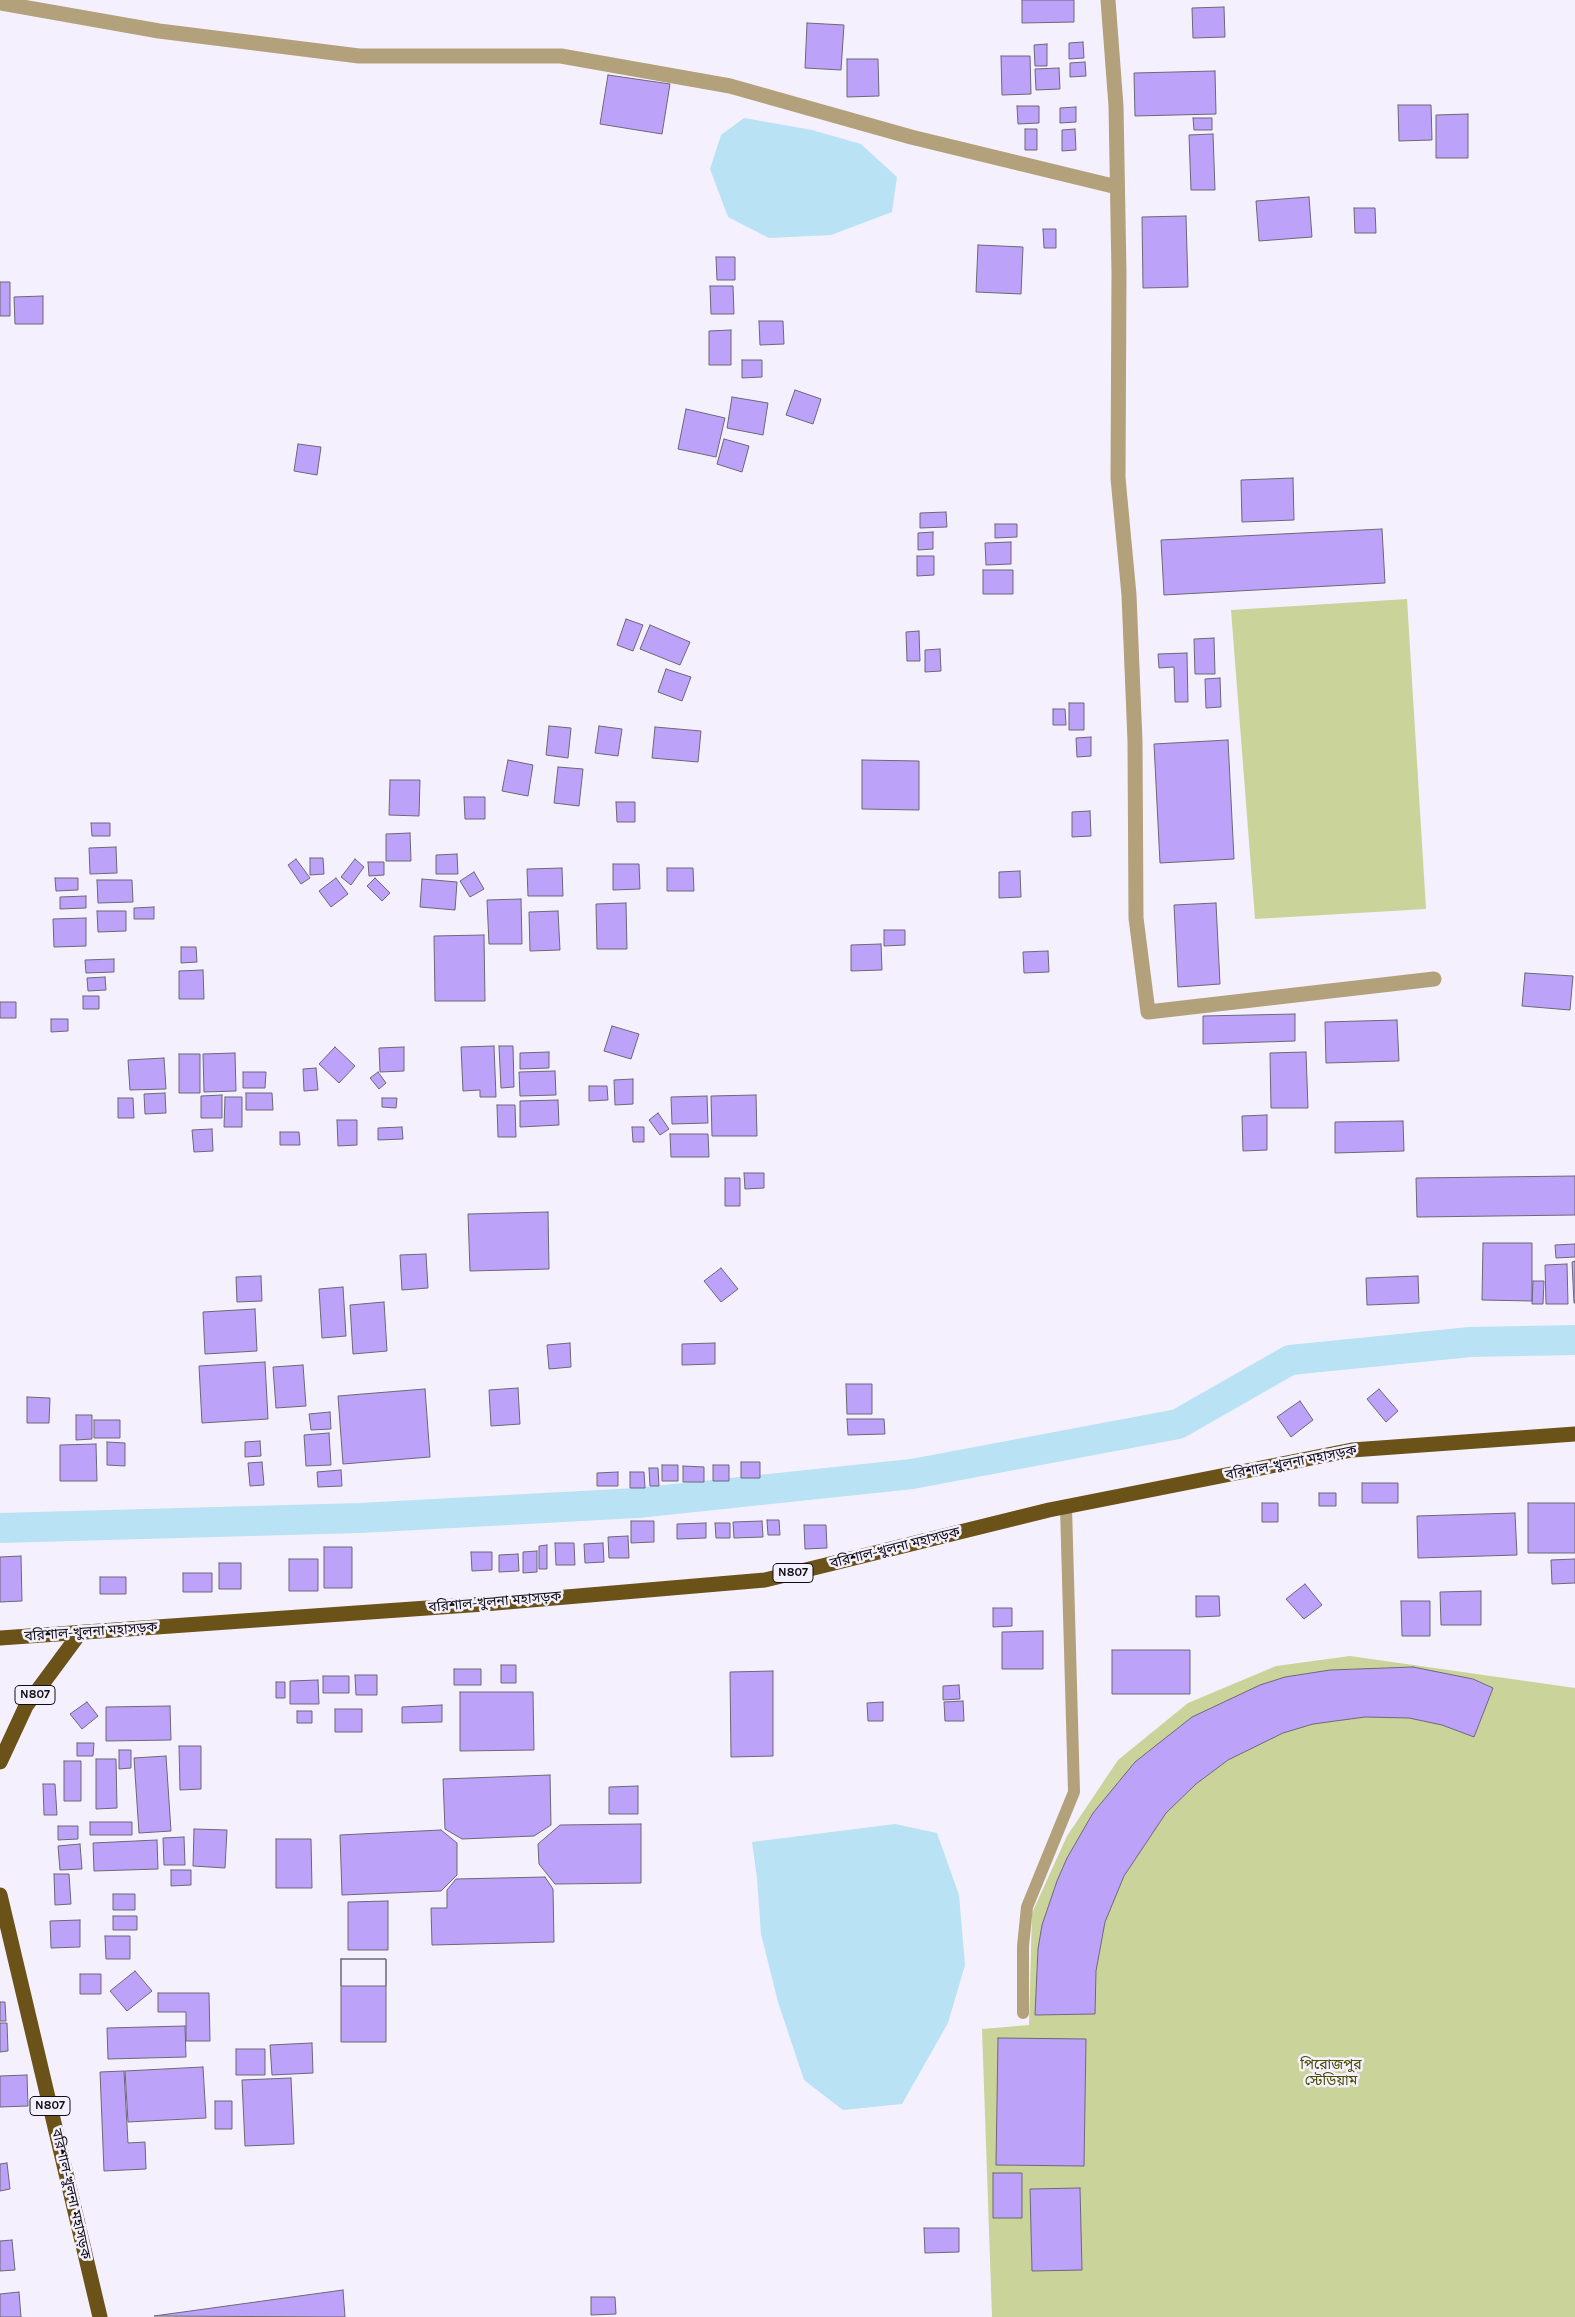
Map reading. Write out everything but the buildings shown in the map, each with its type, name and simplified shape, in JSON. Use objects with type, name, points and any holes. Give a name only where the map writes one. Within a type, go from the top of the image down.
[{"type":"highway","name":"বরিশাল-খুলনা মহাসড়ক","points":[[0,1638],[484,1604],[765,1580],[1066,1507],[1352,1450],[1575,1434]]},
{"type":"highway","name":"N807","points":[[0,1762],[26,1706],[80,1633]]},
{"type":"highway","name":"বরিশাল-খুলনা মহাসড়ক","points":[[0,1895],[100,2317]]},
{"type":"street","points":[[1108,0],[1116,106],[1118,478],[1129,595],[1134,722],[1136,918],[1148,1012],[1434,979]]},
{"type":"street","points":[[0,3],[159,31],[359,56],[560,56],[730,86],[911,137],[1117,187]]},
{"type":"lane","points":[[1023,2013],[1022,1946],[1027,1907],[1074,1792],[1066,1507]]},
{"type":"green space","points":[[1407,599],[1426,909],[1255,919],[1231,610]]},
{"type":"green space","name":"পিরোজপুর স্টেডিয়াম","points":[[1350,1656],[1575,1688],[1575,2317],[992,2317],[982,2029],[1029,2025],[1032,1913],[1067,1836],[1118,1760],[1188,1703],[1276,1666]],"holes":[[[1413,1667],[1473,1679],[1493,1688],[1474,1737],[1442,1725],[1409,1718],[1365,1717],[1313,1724],[1283,1733],[1228,1760],[1196,1784],[1166,1813],[1124,1876],[1105,1922],[1096,1971],[1094,2014],[1035,2015],[1038,1949],[1042,1925],[1057,1881],[1067,1858],[1093,1813],[1135,1762],[1192,1717],[1260,1685],[1285,1677],[1330,1670]],[[998,2039],[1086,2040],[1084,2166],[996,2165]],[[993,2173],[1022,2173],[1022,2218],[993,2217]],[[1080,2188],[1082,2269],[1032,2271],[1030,2189]]]},
{"type":"water","points":[[744,118],[812,130],[861,144],[897,177],[892,212],[831,235],[769,238],[728,217],[710,169],[721,135]]},
{"type":"water","points":[[895,1824],[937,1833],[959,1895],[965,1965],[948,2023],[902,2104],[843,2110],[804,2080],[778,2002],[761,1934],[752,1842]]},
{"type":"waterway","points":[[0,1528],[360,1518],[637,1503],[912,1474],[1178,1424],[1290,1360],[1470,1342],[1575,1340]]}]
